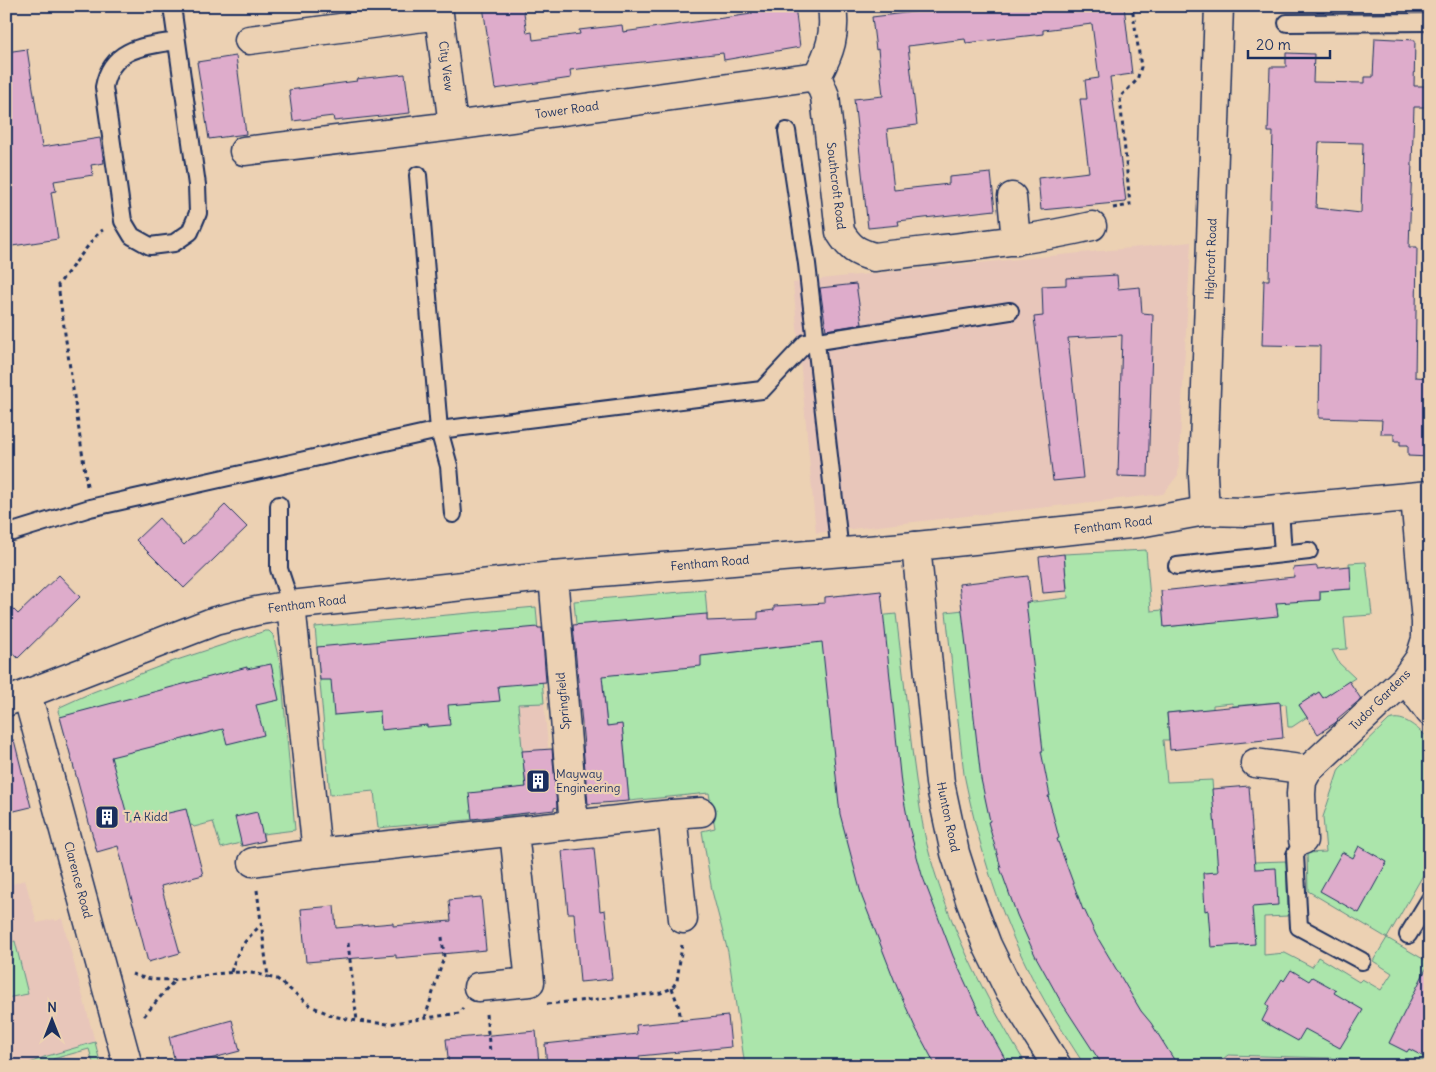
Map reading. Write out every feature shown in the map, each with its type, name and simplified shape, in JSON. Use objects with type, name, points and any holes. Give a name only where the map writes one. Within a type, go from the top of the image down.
[{"type":"street","points":[[816,76],[829,53],[835,25],[832,6]]},
{"type":"street","name":"Highcroft Road","points":[[1205,511],[1203,476],[1219,6]]},
{"type":"street","points":[[249,40],[439,10]]},
{"type":"street","name":"City View","points":[[439,10],[453,126]]},
{"type":"street","name":"Tower Road","points":[[244,151],[453,126],[816,76]]},
{"type":"street","name":"Southcroft Road","points":[[816,76],[825,96],[840,232],[848,246],[861,254],[874,257],[1016,241],[1050,236],[1092,226]]},
{"type":"street","points":[[1012,197],[1016,241]]},
{"type":"street","name":"Fentham Road","points":[[17,698],[215,621],[291,605],[553,576],[916,546],[1139,523],[1205,511],[1245,512],[1423,496]]},
{"type":"street","name":"Tudor Gardens","points":[[1308,770],[1405,679],[1420,658],[1426,639],[1423,496]]},
{"type":"street","name":"Hunton Road","points":[[916,546],[940,783],[955,853],[970,900],[1004,979],[1057,1066]]},
{"type":"street","name":"Springfield","points":[[553,576],[574,825]]},
{"type":"street","points":[[291,605],[317,853]]},
{"type":"street","points":[[1405,679],[1430,712]]},
{"type":"street","name":"Clarence Road","points":[[17,698],[100,960],[126,1055]]},
{"type":"street","points":[[1255,762],[1308,770],[1302,781],[1301,794],[1303,840]]},
{"type":"street","points":[[253,862],[317,853],[701,812]]},
{"type":"street","points":[[672,814],[683,919]]},
{"type":"street","points":[[482,999],[530,982],[514,832]]},
{"type":"lane","points":[[172,6],[197,185],[198,213],[190,232],[174,243],[150,246],[132,236],[123,221],[104,86],[106,73],[114,62],[125,53],[145,46],[176,41]]},
{"type":"lane","points":[[1287,23],[1430,22]]},
{"type":"lane","points":[[787,131],[807,264],[814,342],[840,552]]},
{"type":"lane","points":[[418,175],[439,430],[449,466],[453,514]]},
{"type":"lane","points":[[6,534],[90,508],[439,430],[762,390],[806,343],[1010,311]]},
{"type":"lane","points":[[279,505],[278,570],[291,605]]},
{"type":"lane","points":[[1280,509],[1283,554]]},
{"type":"lane","points":[[1177,566],[1309,551]]},
{"type":"lane","points":[[1303,840],[1296,855],[1299,927],[1362,961]]},
{"type":"lane","points":[[1408,936],[1430,899]]},
{"type":"path","points":[[1092,226],[1095,211],[1130,205],[1120,97],[1137,80],[1141,67],[1132,6]]},
{"type":"path","points":[[90,508],[58,285],[98,233],[123,221]]},
{"type":"path","points":[[253,862],[268,977]]},
{"type":"path","points":[[540,1005],[661,993],[672,988],[677,981],[682,954],[683,919]]},
{"type":"path","points":[[231,973],[237,953],[246,939],[261,925]]},
{"type":"path","points":[[425,1018],[444,956],[442,937]]},
{"type":"path","points":[[348,943],[357,1021]]},
{"type":"path","points":[[100,960],[139,976],[158,980],[174,980],[231,973],[258,974],[277,980],[311,1006],[333,1016],[357,1021],[388,1024],[468,1012]]},
{"type":"path","points":[[126,1055],[155,1002],[174,980]]},
{"type":"path","points":[[672,988],[681,1021]]},
{"type":"path","points":[[548,994],[549,1004]]},
{"type":"path","points":[[459,1013],[482,999],[490,1052]]},
{"type":"shaded area","points":[[1191,242],[1178,475],[1163,494],[816,533],[793,283]]},
{"type":"shaded area","points":[[518,703],[544,703],[554,810],[528,813]]},
{"type":"shaded area","points":[[25,880],[37,923],[54,919],[56,921],[62,918],[95,1042],[44,1057],[23,1066],[6,1066],[6,998],[28,994],[15,941],[6,943],[6,886]]},
{"type":"shaded area","points":[[1228,1055],[1430,1061],[1430,1066],[1214,1066]]},
{"type":"green space","points":[[1146,550],[1151,611],[1163,610],[1164,627],[1278,615],[1276,601],[1320,600],[1320,591],[1351,589],[1349,563],[1366,562],[1372,615],[1344,617],[1347,649],[1332,650],[1339,663],[1355,678],[1323,698],[1319,692],[1299,705],[1307,717],[1292,727],[1288,727],[1286,704],[1280,705],[1279,702],[1233,706],[1232,703],[1213,705],[1213,709],[1167,713],[1169,740],[1163,740],[1167,782],[1212,780],[1216,835],[1254,862],[1286,861],[1288,916],[1264,917],[1264,955],[1285,953],[1312,967],[1318,957],[1359,982],[1362,979],[1381,990],[1392,973],[1373,961],[1387,938],[1430,963],[1430,1061],[1228,1055],[1214,1066],[1085,1066],[1038,990],[996,894],[975,822],[964,774],[946,612],[1068,598],[1064,554]]},
{"type":"green space","points":[[705,590],[707,614],[706,655],[800,645],[819,622],[896,614],[922,821],[934,871],[955,929],[981,985],[1027,1066],[745,1066],[728,952],[712,891],[702,831],[715,828],[709,793],[629,801],[622,725],[607,726],[603,684],[587,685],[587,695],[579,696],[579,658],[574,601]]},
{"type":"green space","points":[[536,607],[544,703],[518,704],[528,813],[378,828],[374,791],[330,795],[315,627]]},
{"type":"green space","points":[[269,631],[273,635],[281,668],[295,830],[263,834],[264,841],[241,846],[240,843],[221,848],[213,822],[194,827],[192,825],[134,841],[79,785],[58,711],[60,707],[93,692],[171,662]]},
{"type":"green space","points":[[1400,719],[1411,724],[1430,739],[1430,863],[1387,938],[1308,891],[1307,853],[1326,852],[1323,817],[1339,769],[1389,720]]},
{"type":"green space","points":[[15,941],[28,994],[6,998],[6,943]]},
{"type":"green space","points":[[95,1042],[101,1066],[94,1066],[89,1049],[53,1059],[54,1066],[23,1066],[44,1057]]},
{"type":"building","points":[[483,6],[523,6],[527,33],[532,32],[533,40],[580,34],[579,30],[622,25],[623,32],[752,14],[751,6],[795,6],[800,47],[724,60],[723,53],[570,70],[571,78],[495,89]]},
{"type":"building","points":[[962,6],[1124,6],[1132,74],[1110,77],[1126,202],[1041,210],[1038,178],[1089,172],[1080,99],[1087,99],[1085,80],[1099,78],[1092,24],[1043,30],[1043,34],[966,43],[965,39],[908,46],[917,125],[887,129],[894,190],[949,184],[949,177],[991,173],[995,210],[898,221],[899,225],[868,228],[854,99],[883,96],[878,49],[876,50],[872,17]]},
{"type":"building","points":[[1375,38],[1415,40],[1414,86],[1425,86],[1425,107],[1414,107],[1409,247],[1417,247],[1415,377],[1430,378],[1430,457],[1408,456],[1408,445],[1400,445],[1400,441],[1394,441],[1394,434],[1381,434],[1382,420],[1319,418],[1320,346],[1262,345],[1264,280],[1269,280],[1273,132],[1268,132],[1270,67],[1286,67],[1286,53],[1314,54],[1313,82],[1365,83],[1365,77],[1373,77]],"holes":[[[1319,142],[1363,143],[1361,213],[1316,208]]]},
{"type":"building","points":[[27,49],[42,147],[100,138],[104,163],[91,165],[93,175],[54,181],[56,191],[51,192],[58,239],[6,247],[6,52]]},
{"type":"building","points":[[236,56],[246,134],[209,139],[197,62]]},
{"type":"building","points":[[405,74],[410,113],[334,121],[333,116],[293,121],[289,90],[357,81],[356,79]]},
{"type":"building","points":[[1117,275],[1118,289],[1140,287],[1142,313],[1153,314],[1148,477],[1118,476],[1122,335],[1068,338],[1083,478],[1053,481],[1034,317],[1043,316],[1042,286],[1066,285],[1066,278]]},
{"type":"building","points":[[856,284],[862,324],[826,330],[820,288]]},
{"type":"building","points":[[225,505],[247,527],[184,588],[136,540],[159,518],[184,545]]},
{"type":"building","points":[[1064,554],[1067,591],[1043,593],[1039,557]]},
{"type":"building","points":[[1317,566],[1317,569],[1350,566],[1351,589],[1320,591],[1320,600],[1276,603],[1278,616],[1164,627],[1161,591],[1294,577],[1293,568]]},
{"type":"building","points":[[59,575],[80,597],[18,658],[6,647],[6,602],[18,614]]},
{"type":"building","points":[[1028,576],[1031,602],[1026,602],[1043,751],[1041,751],[1050,796],[1048,796],[1059,838],[1057,839],[1083,910],[1096,935],[1141,1011],[1151,1023],[1178,1066],[1103,1066],[1060,1000],[1035,955],[1017,915],[1000,868],[988,822],[990,821],[981,779],[959,584]]},
{"type":"building","points":[[881,591],[901,784],[909,827],[922,875],[953,956],[978,1010],[1009,1066],[936,1066],[915,1027],[897,987],[862,897],[840,814],[822,642],[701,656],[701,666],[602,676],[607,726],[622,724],[629,801],[588,804],[573,625],[707,614],[707,621],[758,619],[758,612],[774,610],[774,606],[825,603],[825,597]]},
{"type":"building","points":[[542,628],[546,682],[498,686],[500,701],[448,705],[450,725],[427,727],[427,725],[381,730],[380,711],[334,715],[331,680],[320,680],[317,647]]},
{"type":"building","points":[[271,664],[279,700],[256,705],[264,735],[227,744],[223,729],[111,757],[129,822],[186,809],[203,875],[161,886],[180,953],[148,962],[118,846],[97,852],[60,717],[247,667],[247,669]]},
{"type":"building","points":[[1349,681],[1361,699],[1337,719],[1335,723],[1318,734],[1299,705],[1319,692],[1323,698]]},
{"type":"building","points":[[1280,702],[1283,738],[1170,750],[1167,713]]},
{"type":"building","points":[[14,740],[31,807],[6,813],[6,741]]},
{"type":"building","points":[[552,749],[557,807],[554,810],[472,819],[469,793],[526,787],[522,751]]},
{"type":"building","points":[[1249,786],[1255,869],[1276,868],[1278,905],[1252,907],[1255,944],[1211,947],[1208,910],[1205,911],[1203,873],[1218,872],[1212,789]]},
{"type":"building","points":[[257,812],[264,841],[242,846],[235,817]]},
{"type":"building","points":[[1359,846],[1387,862],[1359,913],[1320,891],[1342,852],[1353,858]]},
{"type":"building","points":[[594,848],[600,911],[605,910],[612,979],[580,982],[574,913],[568,913],[562,851]]},
{"type":"building","points":[[481,897],[486,950],[396,958],[396,955],[306,962],[301,909],[334,906],[336,928],[393,923],[393,926],[451,921],[449,900]]},
{"type":"building","points":[[1430,961],[1430,1060],[1409,1049],[1407,1052],[1389,1043]]},
{"type":"building","points":[[1291,970],[1309,981],[1312,977],[1336,990],[1334,993],[1363,1010],[1340,1048],[1305,1029],[1298,1041],[1262,1021],[1269,1007],[1266,1005],[1282,979],[1284,981]]},
{"type":"building","points":[[728,1016],[731,1047],[639,1056],[641,1066],[547,1066],[545,1044],[637,1034],[636,1025]]},
{"type":"building","points":[[232,1020],[240,1051],[183,1066],[176,1066],[169,1037]]},
{"type":"building","points":[[536,1031],[539,1063],[512,1066],[449,1066],[446,1039]]},
{"type":"place","name":"Mayway Engineering","points":[[538,781]]},
{"type":"place","name":"T A Kidd","points":[[107,817]]}]
